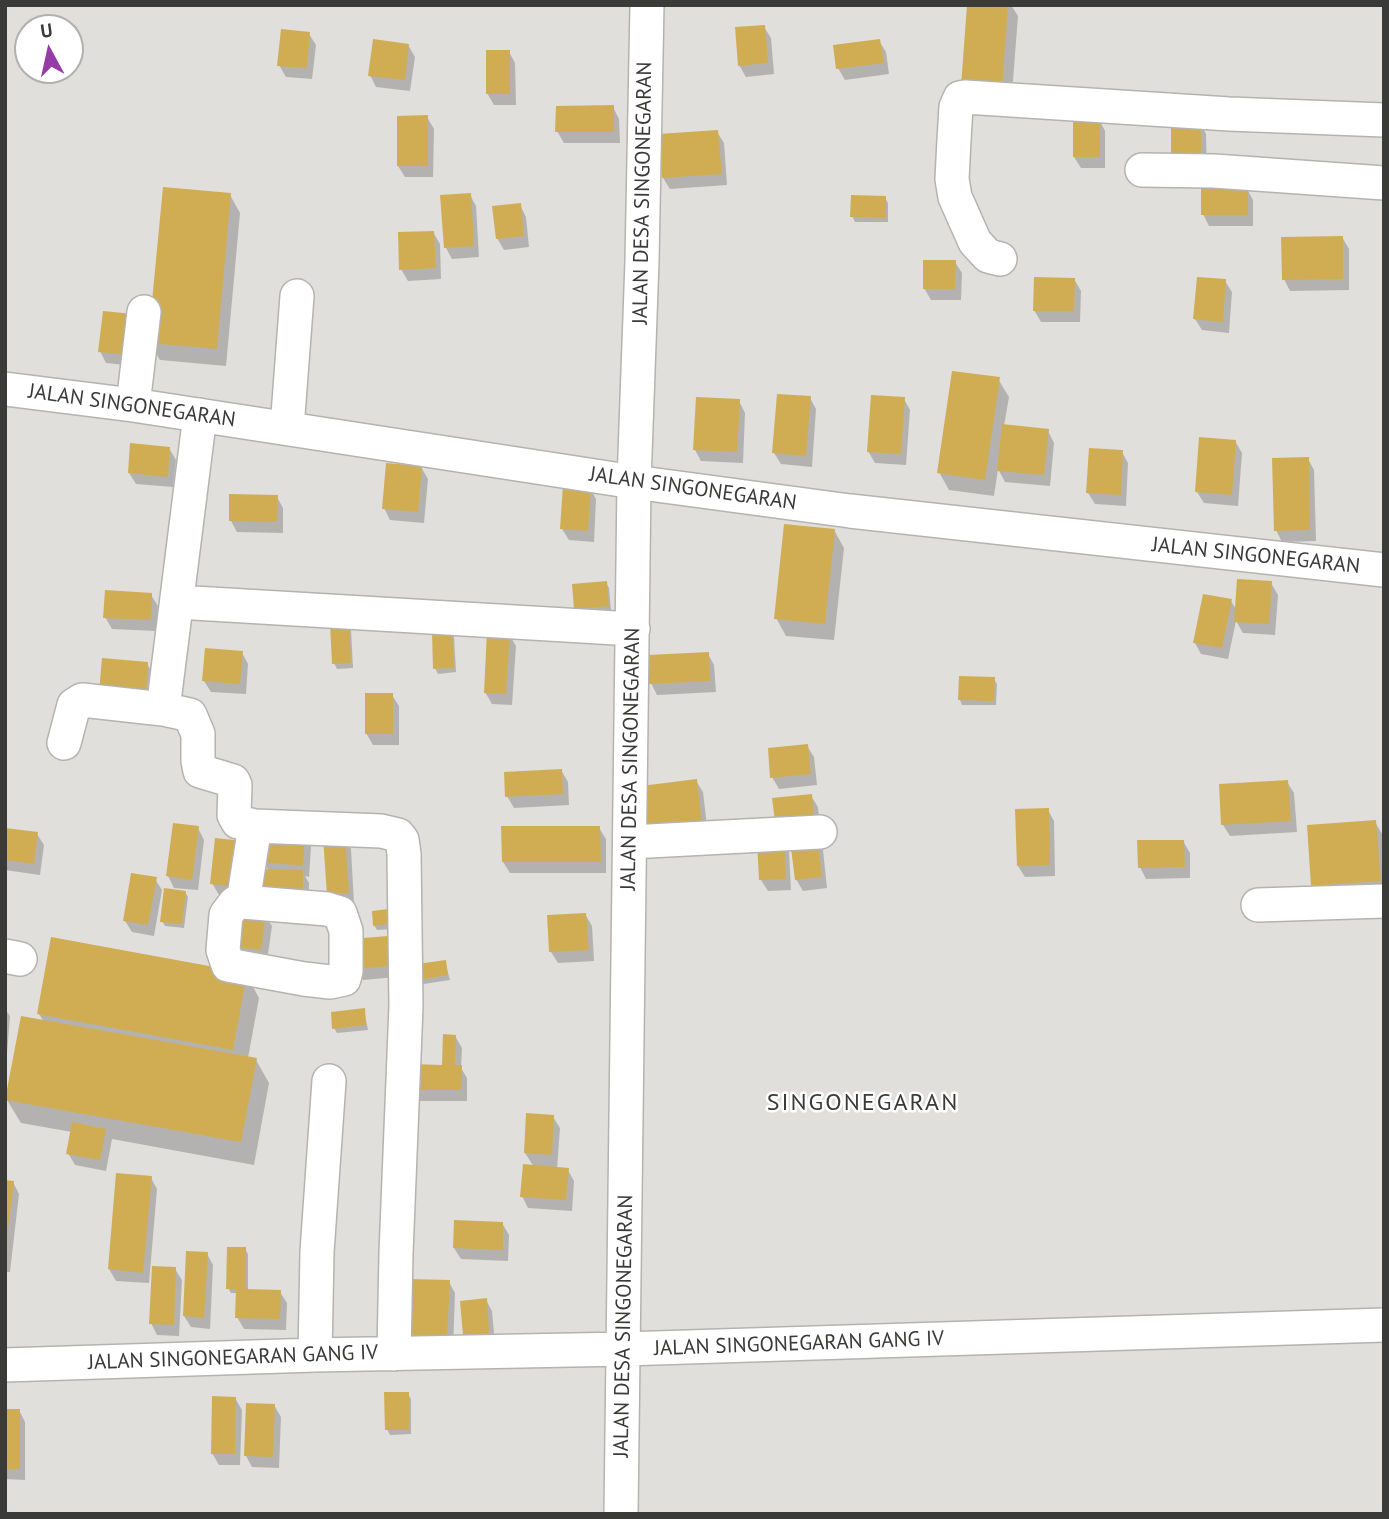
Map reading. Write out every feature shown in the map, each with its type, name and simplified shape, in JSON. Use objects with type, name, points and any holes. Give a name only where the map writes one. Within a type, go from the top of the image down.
[{"type":"street","name":"JALAN DESA SINGONEGARAN","points":[[621,1514],[634,482],[647,5]]},
{"type":"street","points":[[1000,259],[988,256],[975,242],[955,197],[952,178],[956,107],[960,98],[1384,120]]},
{"type":"street","points":[[1142,170],[1214,171],[1384,183]]},
{"type":"street","points":[[288,428],[297,296]]},
{"type":"street","points":[[133,405],[144,312]]},
{"type":"street","name":"JALAN SINGONEGARAN","points":[[5,389],[133,405],[634,482],[850,511],[1384,570]]},
{"type":"street","points":[[163,709],[200,415]]},
{"type":"street","points":[[177,602],[632,629]]},
{"type":"street","points":[[64,743],[74,705],[82,700],[163,709],[190,715],[198,734],[200,771],[233,781],[233,806],[238,822],[255,826],[368,830],[398,835],[402,840],[406,1006],[394,1354]]},
{"type":"street","points":[[243,902],[255,826]]},
{"type":"street","points":[[630,842],[820,832]]},
{"type":"street","points":[[1258,905],[1384,901]]},
{"type":"street","points":[[315,1355],[317,1252],[329,1082]]},
{"type":"street","name":"JALAN SINGONEGARAN GANG IV","points":[[5,1365],[1384,1325]]},
{"type":"building","points":[[967,5],[1008,5],[1002,89],[961,86]]},
{"type":"building","points":[[765,25],[768,63],[738,66],[735,27]]},
{"type":"building","points":[[281,29],[310,32],[307,68],[277,66]]},
{"type":"building","points":[[373,39],[409,44],[405,80],[368,76]]},
{"type":"building","points":[[880,39],[884,63],[836,69],[833,45]]},
{"type":"building","points":[[486,50],[510,50],[510,94],[486,94]]},
{"type":"building","points":[[614,105],[614,132],[555,132],[556,106]]},
{"type":"building","points":[[428,115],[428,166],[397,166],[397,116]]},
{"type":"building","points":[[1073,118],[1100,118],[1100,157],[1073,157]]},
{"type":"building","points":[[1201,120],[1201,162],[1171,163],[1171,121]]},
{"type":"building","points":[[718,130],[722,174],[662,178],[658,134]]},
{"type":"building","points":[[163,187],[231,193],[217,349],[148,343]]},
{"type":"building","points":[[1201,187],[1248,187],[1248,215],[1201,215]]},
{"type":"building","points":[[471,193],[474,246],[444,248],[440,195]]},
{"type":"building","points":[[851,195],[886,196],[886,218],[850,217]]},
{"type":"building","points":[[521,203],[524,236],[496,239],[492,206]]},
{"type":"building","points":[[434,231],[436,268],[399,270],[398,232]]},
{"type":"building","points":[[1343,236],[1343,279],[1282,280],[1281,237]]},
{"type":"building","points":[[923,260],[956,260],[955,289],[923,289]]},
{"type":"building","points":[[1034,277],[1075,278],[1074,311],[1033,311]]},
{"type":"building","points":[[1197,277],[1226,279],[1223,322],[1193,319]]},
{"type":"building","points":[[103,311],[133,314],[128,355],[98,352]]},
{"type":"building","points":[[952,371],[1000,377],[985,480],[937,473]]},
{"type":"building","points":[[777,394],[811,396],[806,456],[772,453]]},
{"type":"building","points":[[871,395],[905,397],[901,454],[867,452]]},
{"type":"building","points":[[696,397],[740,399],[737,452],[693,450]]},
{"type":"building","points":[[1002,424],[1049,429],[1044,475],[997,471]]},
{"type":"building","points":[[1199,437],[1236,440],[1232,495],[1195,492]]},
{"type":"building","points":[[130,443],[170,447],[168,477],[128,473]]},
{"type":"building","points":[[1089,448],[1123,450],[1121,495],[1086,493]]},
{"type":"building","points":[[1309,457],[1310,530],[1274,531],[1272,458]]},
{"type":"building","points":[[386,463],[422,466],[418,512],[382,509]]},
{"type":"building","points":[[563,484],[591,486],[588,531],[560,529]]},
{"type":"building","points":[[229,494],[278,495],[277,522],[229,521]]},
{"type":"building","points":[[784,524],[835,529],[825,624],[774,619]]},
{"type":"building","points":[[1237,579],[1272,581],[1269,624],[1234,622]]},
{"type":"building","points":[[607,581],[609,606],[574,609],[572,584]]},
{"type":"building","points":[[105,590],[152,593],[151,620],[103,618]]},
{"type":"building","points":[[1203,594],[1232,599],[1222,648],[1193,643]]},
{"type":"building","points":[[349,622],[351,663],[332,664],[330,623]]},
{"type":"building","points":[[452,630],[454,668],[433,669],[432,632]]},
{"type":"building","points":[[487,631],[510,633],[506,694],[484,693]]},
{"type":"building","points":[[205,648],[243,651],[240,684],[202,681]]},
{"type":"building","points":[[709,652],[710,681],[649,684],[648,655]]},
{"type":"building","points":[[102,658],[148,662],[146,696],[99,692]]},
{"type":"building","points":[[959,676],[995,677],[994,701],[958,700]]},
{"type":"building","points":[[365,693],[393,693],[393,734],[365,734]]},
{"type":"building","points":[[808,744],[811,774],[770,778],[768,748]]},
{"type":"building","points":[[562,769],[563,794],[505,797],[504,772]]},
{"type":"building","points":[[697,779],[702,824],[646,831],[641,786]]},
{"type":"building","points":[[1288,780],[1291,821],[1221,825],[1219,784]]},
{"type":"building","points":[[812,794],[814,818],[775,821],[772,798]]},
{"type":"building","points":[[1049,808],[1050,865],[1017,866],[1015,809]]},
{"type":"building","points":[[1376,820],[1381,881],[1311,886],[1307,825]]},
{"type":"building","points":[[173,823],[199,826],[192,880],[166,876]]},
{"type":"building","points":[[501,826],[600,826],[601,862],[502,862]]},
{"type":"building","points":[[5,828],[38,832],[34,864],[5,860]]},
{"type":"building","points":[[265,831],[305,834],[303,866],[262,862]]},
{"type":"building","points":[[345,835],[349,893],[327,895],[323,837]]},
{"type":"building","points":[[784,837],[786,879],[759,880],[757,839]]},
{"type":"building","points":[[817,837],[822,877],[795,880],[790,840]]},
{"type":"building","points":[[215,838],[243,841],[239,887],[210,884]]},
{"type":"building","points":[[1137,840],[1184,840],[1185,867],[1138,868]]},
{"type":"building","points":[[262,869],[303,870],[303,902],[261,901]]},
{"type":"building","points":[[131,873],[157,877],[148,925],[123,921]]},
{"type":"building","points":[[164,888],[186,891],[182,924],[160,922]]},
{"type":"building","points":[[237,909],[266,913],[261,950],[232,947]]},
{"type":"building","points":[[389,909],[390,924],[373,926],[372,911]]},
{"type":"building","points":[[586,913],[589,950],[549,952],[547,915]]},
{"type":"building","points":[[388,936],[390,966],[354,969],[352,939]]},
{"type":"building","points":[[51,937],[247,973],[233,1050],[37,1014]]},
{"type":"building","points":[[446,960],[448,975],[413,981],[410,965]]},
{"type":"building","points":[[365,1008],[366,1025],[332,1029],[331,1012]]},
{"type":"building","points":[[21,1016],[257,1058],[241,1142],[5,1100]]},
{"type":"building","points":[[443,1034],[456,1035],[455,1065],[462,1065],[461,1090],[412,1090],[412,1064],[442,1065]]},
{"type":"building","points":[[526,1113],[554,1115],[552,1155],[524,1153]]},
{"type":"building","points":[[72,1122],[106,1129],[100,1160],[66,1154]]},
{"type":"building","points":[[523,1164],[569,1168],[566,1200],[520,1197]]},
{"type":"building","points":[[116,1173],[152,1176],[143,1273],[108,1269]]},
{"type":"building","points":[[5,1180],[14,1181],[7,1239],[5,1239]]},
{"type":"building","points":[[454,1220],[503,1222],[503,1250],[453,1248]]},
{"type":"building","points":[[227,1247],[246,1247],[246,1289],[281,1290],[280,1319],[235,1318],[236,1289],[226,1289]]},
{"type":"building","points":[[186,1251],[208,1252],[204,1318],[183,1316]]},
{"type":"building","points":[[152,1266],[176,1267],[174,1325],[149,1324]]},
{"type":"building","points":[[408,1279],[450,1280],[447,1338],[406,1336]]},
{"type":"building","points":[[487,1298],[490,1345],[464,1347],[460,1301]]},
{"type":"building","points":[[384,1392],[409,1392],[409,1430],[385,1430]]},
{"type":"building","points":[[212,1396],[236,1397],[235,1454],[211,1454]]},
{"type":"building","points":[[246,1403],[275,1404],[273,1457],[244,1456]]},
{"type":"building","points":[[5,1409],[20,1409],[20,1469],[5,1469]]},
{"type":"district","name":"SINGONEGARAN","points":[[863,1103]]}]
